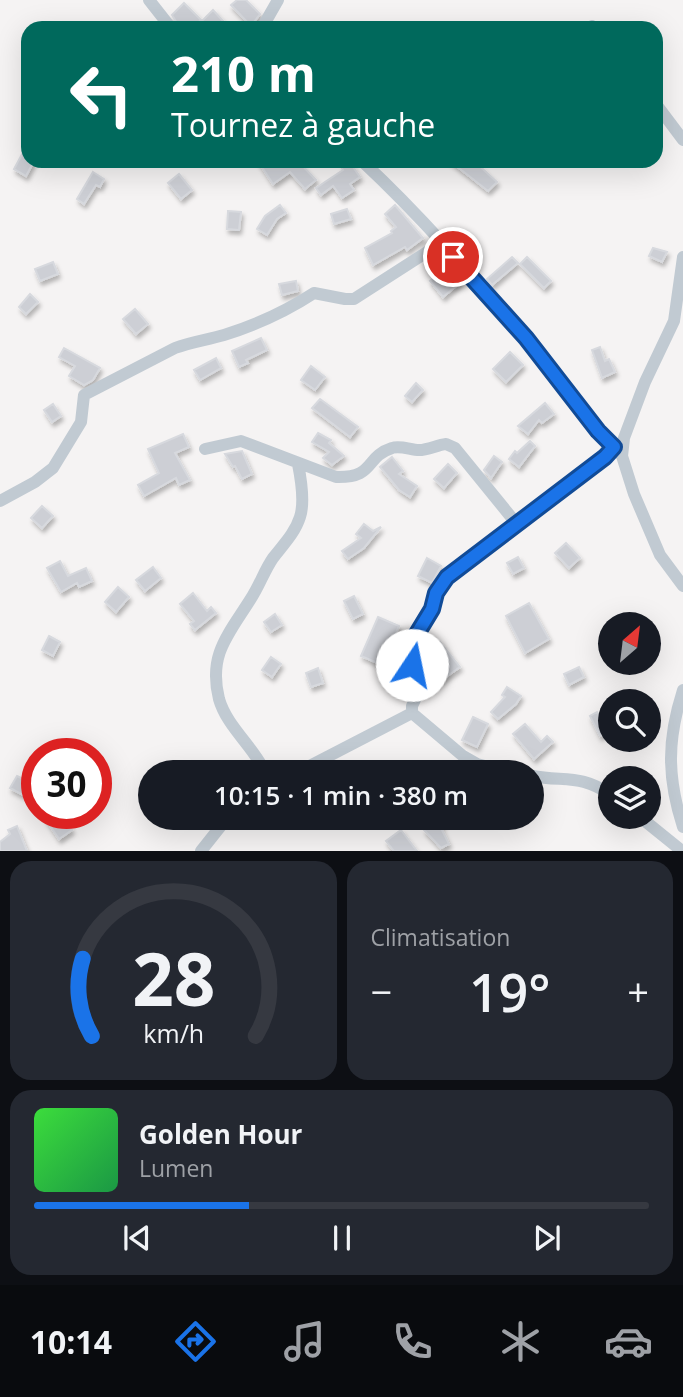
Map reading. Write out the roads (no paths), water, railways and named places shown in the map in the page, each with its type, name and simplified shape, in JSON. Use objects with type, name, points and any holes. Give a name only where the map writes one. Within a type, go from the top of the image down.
[{"type":"street","points":[[149,0],[166,21]]},
{"type":"street","points":[[266,21],[278,0]]},
{"type":"street","points":[[663,113],[683,140]]},
{"type":"street","points":[[369,168],[441,243],[526,338],[598,431],[618,452],[660,555],[683,586]]},
{"type":"street","points":[[0,502],[53,468],[81,422],[84,395],[175,348],[220,336],[276,316],[314,293],[354,299],[441,243]]},
{"type":"street","points":[[470,760],[412,713],[412,706],[423,683],[412,665],[412,642],[447,577],[605,457],[618,452],[645,382],[674,321],[683,257]]},
{"type":"street","points":[[205,449],[241,441],[336,477],[349,477],[362,474],[378,456],[394,446],[422,451],[446,444],[455,448],[516,523]]},
{"type":"street","points":[[257,760],[226,716],[220,701],[215,678],[217,657],[221,645],[252,598],[264,572],[292,534],[300,517],[298,464]]},
{"type":"street","points":[[683,690],[672,733],[669,760],[683,827]]},
{"type":"street","points":[[321,760],[412,713]]},
{"type":"street","points":[[544,777],[585,781],[598,788]]},
{"type":"street","points":[[655,829],[682,851]]},
{"type":"street","points":[[201,851],[218,830]]}]
